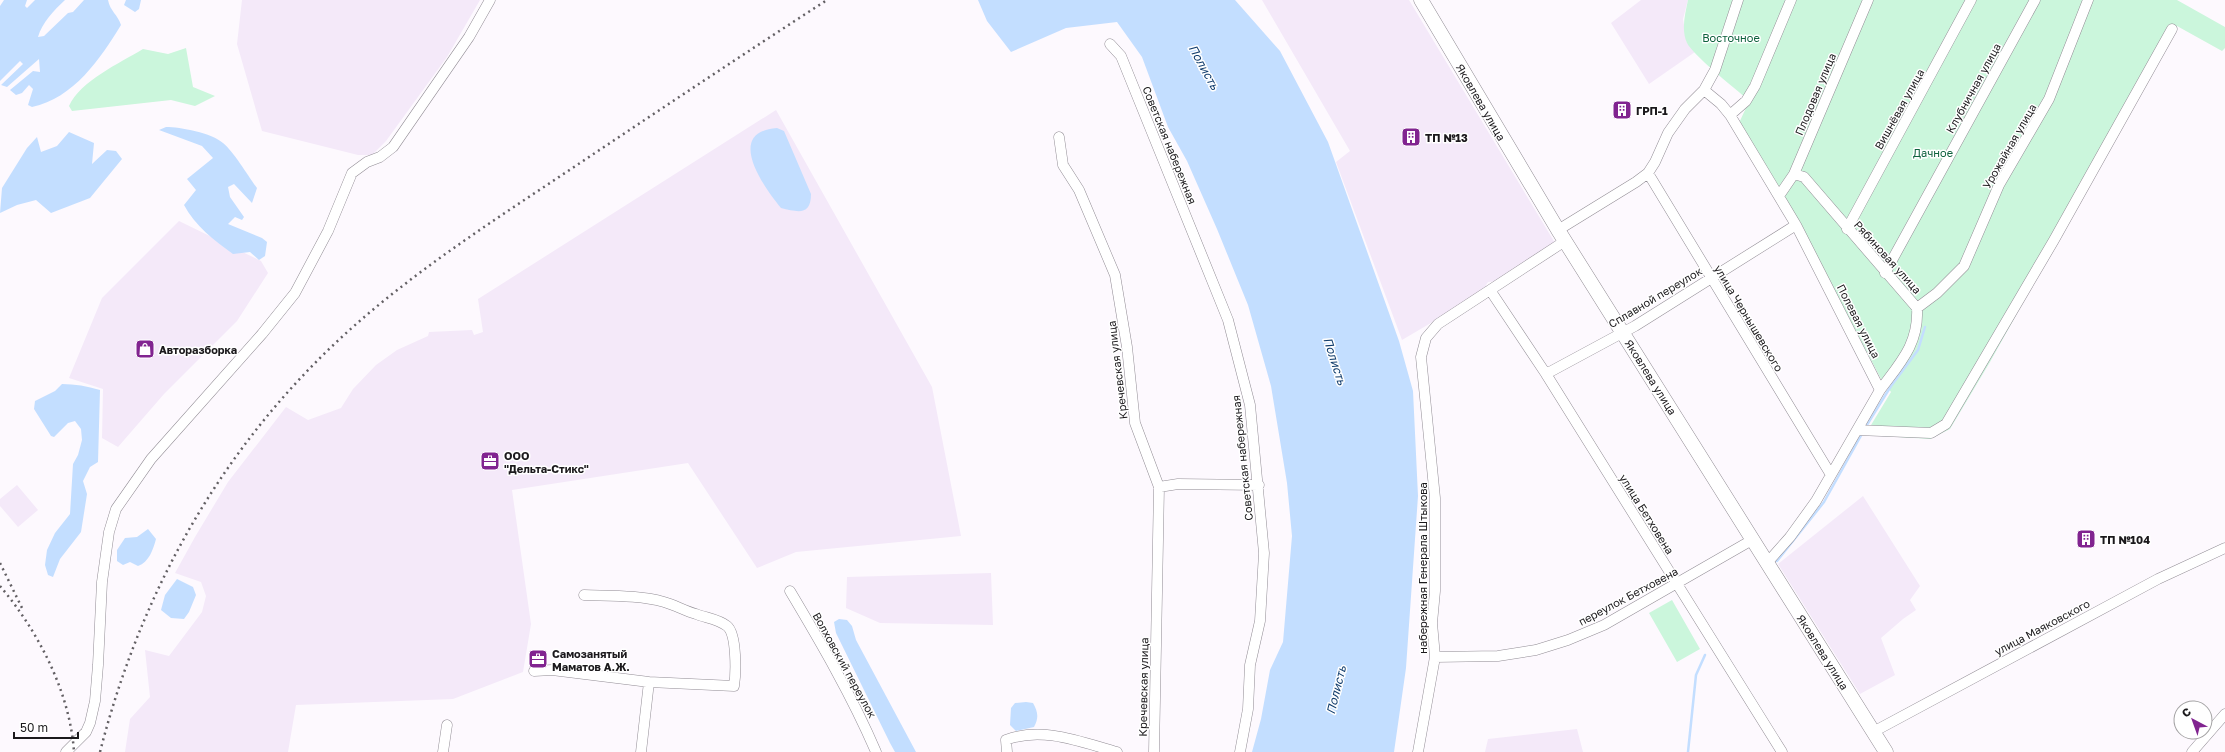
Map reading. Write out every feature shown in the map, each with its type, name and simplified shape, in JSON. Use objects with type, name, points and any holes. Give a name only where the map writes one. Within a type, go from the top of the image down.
[{"type":"street","points":[[66,752],[86,732],[92,716],[98,665],[102,582],[109,532],[116,509],[151,459],[262,334],[295,293],[328,231],[352,173],[367,162],[380,158],[393,147],[469,37],[490,0]]},
{"type":"street","name":"Яковлева улица","points":[[1421,0],[1561,236],[1623,332],[1886,752]]},
{"type":"street","points":[[1648,173],[1672,127],[1684,109],[1704,90],[1718,63],[1738,0]]},
{"type":"street","points":[[1730,115],[1746,101],[1755,86],[1791,0]]},
{"type":"street","name":"Плодовая улица","points":[[1779,196],[1794,174],[1868,0]]},
{"type":"street","name":"Вишнёвая улица","points":[[1847,229],[1971,0]]},
{"type":"street","name":"Клубничная улица","points":[[1885,272],[2035,0]]},
{"type":"street","name":"Урожайная улица","points":[[1917,308],[1938,293],[1964,266],[1999,184],[2049,100],[2088,0]]},
{"type":"street","points":[[1857,430],[1931,433],[1946,424],[2054,240],[2172,29]]},
{"type":"street","name":"Советская набережная","points":[[1110,44],[1121,56],[1228,320],[1250,404],[1259,485],[1264,553],[1260,621],[1250,665],[1248,709],[1240,752]]},
{"type":"street","name":"Полевая улица","points":[[1704,90],[1721,104],[1730,115],[1779,196],[1796,225],[1880,390]]},
{"type":"street","name":"Кречевская улица","points":[[1059,137],[1063,165],[1079,190],[1115,275],[1127,347],[1135,423],[1159,487],[1154,752]]},
{"type":"street","name":"набережная Генерала Штыкова","points":[[1418,752],[1435,658],[1432,623],[1435,591],[1435,498],[1422,357],[1426,338],[1438,324],[1490,290],[1648,173]]},
{"type":"street","name":"улица Чернышевского","points":[[1648,173],[1831,475]]},
{"type":"street","name":"Рябиновая улица","points":[[1794,174],[1804,177],[1847,229],[1917,308],[1917,331],[1909,350],[1880,390]]},
{"type":"street","name":"Сплавной переулок","points":[[1546,374],[1623,332],[1796,225]]},
{"type":"street","name":"улица Бетховена","points":[[1490,290],[1546,374],[1782,752]]},
{"type":"street","points":[[1767,563],[1794,531],[1816,501],[1880,390]]},
{"type":"street","points":[[1159,487],[1178,484],[1259,485]]},
{"type":"street","name":"переулок Бетховена","points":[[1435,658],[1498,656],[1542,648],[1568,640],[1604,625],[1752,540]]},
{"type":"street","name":"улица Маяковского","points":[[1873,732],[2158,579],[2225,548]]},
{"type":"street","name":"Волховский переулок","points":[[790,591],[824,647],[867,730],[876,752]]},
{"type":"street","points":[[534,671],[552,670],[649,682],[734,686],[736,676],[733,636],[728,626],[713,619],[697,615],[665,602],[644,598],[584,595]]},
{"type":"street","points":[[641,752],[649,682]]},
{"type":"street","points":[[2192,752],[2225,714]]},
{"type":"street","points":[[443,752],[447,726]]},
{"type":"street","points":[[1007,752],[1006,740],[1020,735],[1045,735],[1067,738],[1117,752]]},
{"type":"shaded area","points":[[242,0],[480,0],[447,57],[386,141],[372,155],[358,155],[262,131],[237,44]]},
{"type":"shaded area","points":[[1262,0],[1409,0],[1555,243],[1498,281],[1488,282],[1480,294],[1402,340],[1336,162],[1350,151]]},
{"type":"shaded area","points":[[1641,0],[1688,0],[1683,19],[1687,43],[1695,52],[1649,84],[1611,23]]},
{"type":"shaded area","points":[[776,110],[932,387],[961,536],[796,552],[757,568],[688,463],[512,490],[531,624],[523,672],[453,699],[296,705],[288,752],[125,752],[130,719],[150,697],[145,650],[169,656],[202,612],[206,596],[201,582],[175,573],[228,482],[286,407],[308,420],[341,408],[353,389],[376,365],[397,350],[428,336],[429,332],[472,330],[474,335],[483,332],[478,299]]},
{"type":"shaded area","name":"Авторазборка","points":[[179,221],[261,261],[268,273],[237,321],[164,394],[118,447],[102,438],[103,389],[69,378],[102,298]]},
{"type":"shaded area","points":[[17,485],[38,510],[18,527],[0,506],[0,499]]},
{"type":"shaded area","points":[[1863,496],[1920,586],[1910,600],[1916,610],[1881,638],[1895,675],[1860,694],[1778,564]]},
{"type":"shaded area","points":[[991,573],[993,625],[880,623],[846,608],[847,577]]},
{"type":"shaded area","points":[[1577,729],[1583,752],[1485,752],[1488,739]]},
{"type":"green space","name":"Восточное","points":[[1688,0],[1789,0],[1745,97],[1705,63],[1687,43],[1684,27]]},
{"type":"green space","name":"Дачное","points":[[1796,0],[2177,0],[2225,27],[2225,48],[2222,51],[2177,26],[1990,362],[1950,429],[1930,439],[1865,435],[1891,392],[1881,379],[1803,229],[1739,123]]},
{"type":"green space","points":[[186,48],[193,87],[215,96],[195,106],[171,100],[72,111],[69,106],[74,97],[91,81],[143,49],[168,54]]},
{"type":"green space","points":[[1672,600],[1700,649],[1677,662],[1649,613]]},
{"type":"water","points":[[4,0],[27,0],[25,6],[27,8],[35,0],[65,0],[49,17],[42,27],[38,37],[44,36],[68,13],[73,12],[84,0],[108,0],[110,7],[121,25],[95,64],[73,86],[61,95],[32,107],[28,105],[33,89],[29,85],[22,93],[16,95],[10,90],[33,71],[40,72],[39,59],[7,87],[1,85],[23,64],[20,61],[0,81],[0,6]]},
{"type":"water","points":[[126,0],[141,0],[139,9],[135,12],[124,5]]},
{"type":"water","name":"Полисть","points":[[978,0],[1235,0],[1280,51],[1328,142],[1399,341],[1413,391],[1418,496],[1406,668],[1394,752],[1252,752],[1261,719],[1270,670],[1283,642],[1292,536],[1287,483],[1271,386],[1248,305],[1187,161],[1168,127],[1142,57],[1117,22],[1066,28],[1011,52],[987,21]]},
{"type":"water","points":[[166,127],[187,129],[218,139],[236,158],[257,188],[252,203],[234,184],[228,187],[230,197],[244,217],[242,220],[235,217],[228,224],[262,238],[267,242],[265,256],[259,260],[250,252],[233,254],[212,238],[188,213],[184,205],[196,190],[187,179],[213,158],[202,146],[159,130]]},
{"type":"water","points":[[777,128],[784,131],[811,194],[809,206],[802,211],[793,211],[781,208],[758,175],[753,162],[750,150],[753,139],[761,132]]},
{"type":"water","points":[[69,132],[94,143],[92,164],[107,150],[116,151],[122,159],[90,198],[51,213],[36,200],[17,205],[0,213],[2,188],[27,148],[37,137],[41,152],[57,146]]},
{"type":"water","points":[[62,384],[72,384],[100,390],[98,462],[90,467],[83,481],[87,494],[81,532],[60,559],[53,577],[48,575],[45,565],[47,550],[55,533],[70,514],[73,464],[78,455],[82,440],[81,429],[75,421],[68,423],[54,437],[51,436],[34,409],[35,401],[55,391]]},
{"type":"water","points":[[148,529],[156,539],[148,559],[138,566],[130,562],[123,565],[117,561],[117,550],[125,538],[137,537]]},
{"type":"water","points":[[177,579],[193,587],[196,595],[189,612],[184,619],[171,618],[161,610],[165,595]]},
{"type":"water","points":[[839,619],[847,620],[852,626],[856,640],[916,752],[895,752],[836,633],[834,622]]},
{"type":"water","points":[[1015,703],[1033,703],[1037,712],[1037,721],[1034,727],[1016,731],[1010,725],[1011,708]]},
{"type":"waterway","points":[[1865,428],[1891,386],[1918,350],[1925,327]]},
{"type":"waterway","points":[[1777,561],[1824,502],[1863,432]]},
{"type":"waterway","points":[[1688,752],[1696,675],[1705,655]]},
{"type":"railway","points":[[100,752],[118,690],[141,629],[167,571],[198,515],[232,462],[271,411],[315,363],[387,298],[439,259],[520,203],[827,0]]},
{"type":"railway","points":[[0,563],[23,610]]},
{"type":"railway","points":[[0,586],[27,622],[50,663],[66,707],[74,752]]},
{"type":"place","name":"ГРП-1","points":[[1622,110]]},
{"type":"place","name":"ТП №13","points":[[1411,137]]},
{"type":"place","name":"Авторазборка","points":[[145,349]]},
{"type":"place","name":"ООО \"Дельта-Стикс\"","points":[[490,461]]},
{"type":"place","name":"ТП №104","points":[[2086,539]]},
{"type":"place","name":"Самозанятый Маматов А.Ж.","points":[[538,659]]}]
